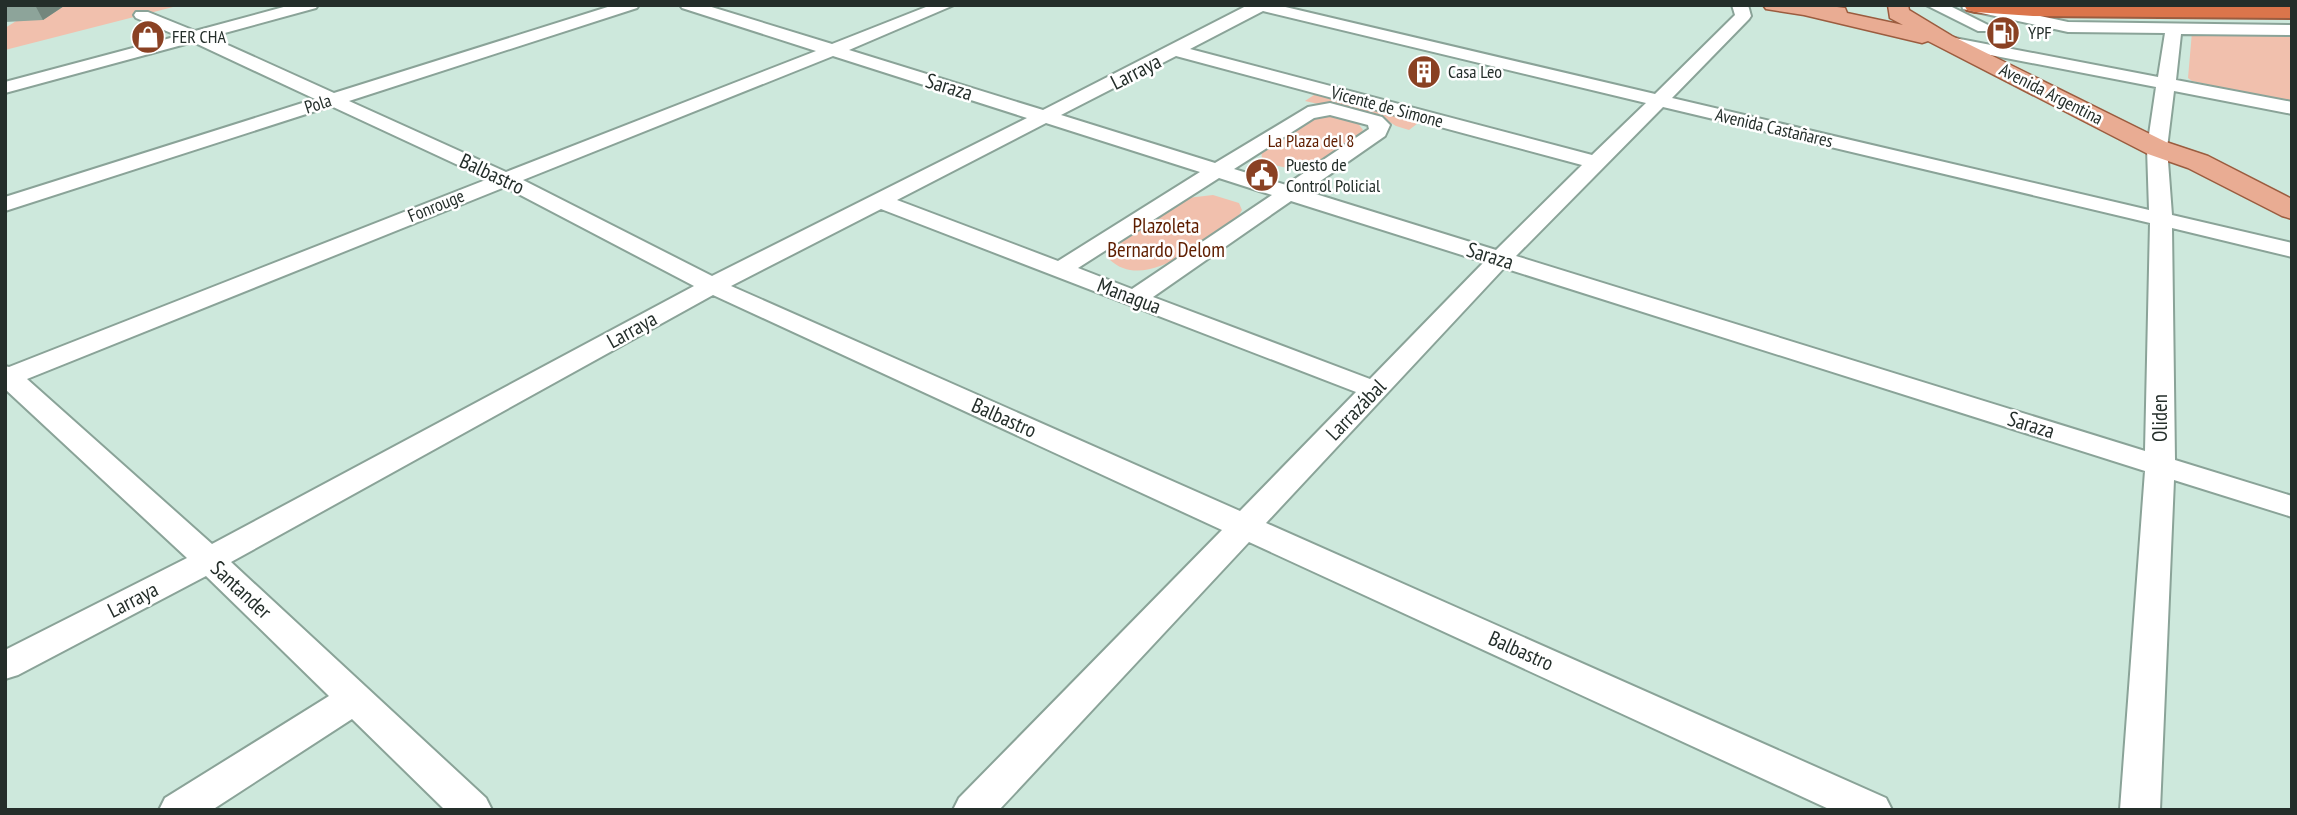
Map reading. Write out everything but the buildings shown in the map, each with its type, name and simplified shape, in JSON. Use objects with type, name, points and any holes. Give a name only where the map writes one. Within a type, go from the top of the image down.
[{"type":"highway","points":[[1976,5],[2033,9],[2292,11]]},
{"type":"main road","points":[[1779,7],[1812,12],[1864,12],[1896,5]]},
{"type":"main road","name":"Avenida Argentina","points":[[1896,5],[1898,13],[1906,20],[1944,41],[2157,148],[2199,162],[2292,211]]},
{"type":"main road","name":"Avenida Argentina","points":[[1812,12],[1944,41]]},
{"type":"main road","name":"Avenida Argentina","points":[[2157,148],[2194,174],[2292,227]]},
{"type":"street","points":[[5,88],[310,5]]},
{"type":"street","name":"Pola","points":[[5,204],[631,5]]},
{"type":"street","name":"Saraza","points":[[688,5],[2292,506]]},
{"type":"street","name":"Fonrouge","points":[[6,376],[946,5]]},
{"type":"street","points":[[1934,5],[1978,25],[2000,30]]},
{"type":"street","points":[[1966,5],[2045,23],[2090,28],[2292,30]]},
{"type":"street","name":"Larraya","points":[[5,666],[209,560],[712,286],[883,202],[1260,6]]},
{"type":"street","name":"Avenida Castañares","points":[[1260,6],[2292,250]]},
{"type":"street","name":"Larrazábal","points":[[973,810],[1500,258],[1598,163],[1742,10],[1779,7]]},
{"type":"street","name":"Balbastro","points":[[142,15],[505,179],[712,286],[1872,810]]},
{"type":"street","points":[[2013,55],[2024,26],[2045,23]]},
{"type":"street","name":"Oliden","points":[[2140,810],[2160,465],[2161,220],[2157,148],[2174,27]]},
{"type":"street","points":[[1944,41],[2292,108]]},
{"type":"street","name":"Vicente de Simone","points":[[1177,51],[1598,163]]},
{"type":"street","name":"Vicente de Simone","points":[[1217,170],[1308,113],[1331,109],[1375,121],[1380,125],[1378,132],[1288,192]]},
{"type":"street","points":[[1061,270],[1217,170]]},
{"type":"street","points":[[1135,298],[1288,192]]},
{"type":"street","name":"Managua","points":[[883,202],[1375,390]]},
{"type":"street","name":"Santander","points":[[6,376],[209,560],[472,810]]},
{"type":"street","points":[[179,810],[356,698]]},
{"type":"green space","points":[[42,5],[181,5],[5,50],[5,28]]},
{"type":"green space","points":[[2192,32],[2292,34],[2292,102],[2192,81],[2188,78]]},
{"type":"green space","points":[[1317,93],[1422,120],[1409,130],[1385,119],[1305,101]]},
{"type":"green space","name":"La Plaza del 8","points":[[1328,115],[1357,122],[1363,130],[1314,163],[1289,168],[1262,159],[1261,149],[1307,119]]},
{"type":"green space","name":"Plazoleta Bernardo Delom","points":[[1213,195],[1239,203],[1242,210],[1194,248],[1159,267],[1141,270],[1125,269],[1110,260],[1108,255],[1114,245],[1187,198]]},
{"type":"place","name":"YPF","points":[[2003,33]]},
{"type":"place","name":"FER CHA","points":[[148,37]]},
{"type":"place","name":"Casa Leo","points":[[1424,72]]},
{"type":"place","name":"Puesto de Control Policial","points":[[1262,175]]}]
